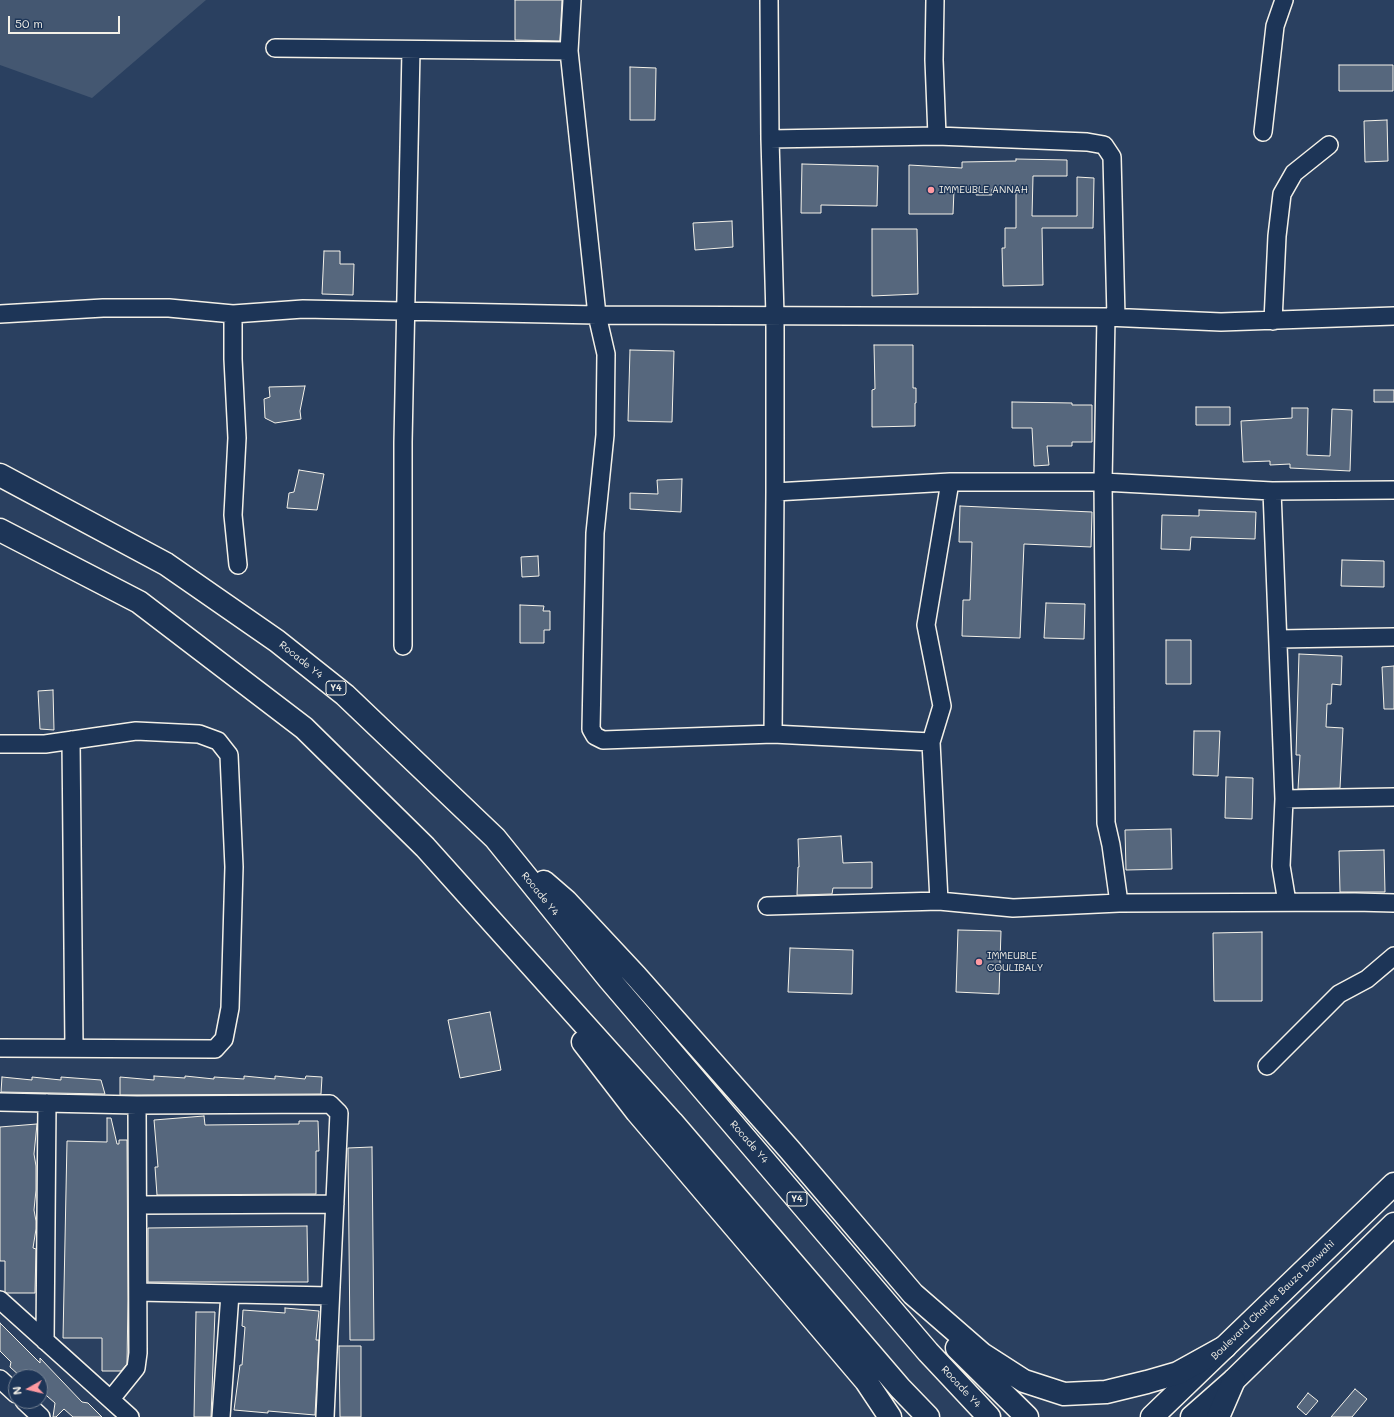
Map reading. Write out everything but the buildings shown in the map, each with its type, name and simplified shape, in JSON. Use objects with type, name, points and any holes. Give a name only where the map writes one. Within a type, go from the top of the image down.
[{"type":"main road","name":"Rocade Y4","points":[[0,475],[166,564],[277,641],[345,695],[495,838],[609,979],[928,1352],[989,1417]]},
{"type":"main road","points":[[0,530],[139,602],[304,728],[425,847],[486,914],[672,1122],[900,1388],[928,1417]]},
{"type":"main road","points":[[495,838],[566,901],[636,976],[789,1149],[913,1294],[961,1353],[1027,1417]]},
{"type":"main road","points":[[486,914],[637,1112],[806,1313],[866,1381],[902,1417]]},
{"type":"main road","name":"Boulevard Charles Bauza Donwahi","points":[[1152,1417],[1394,1184]]},
{"type":"main road","points":[[1192,1417],[1234,1380],[1394,1224]]},
{"type":"main road","points":[[913,1294],[982,1354],[1024,1381],[1064,1394],[1106,1392],[1178,1373],[1225,1347]]},
{"type":"main road","points":[[1218,1417],[1234,1380]]},
{"type":"main road","points":[[866,1381],[890,1417]]},
{"type":"street","points":[[572,0],[569,51],[597,315],[606,354],[605,435],[595,533],[591,729],[595,736],[603,740],[772,734],[931,742]]},
{"type":"street","points":[[769,0],[770,139],[775,316],[775,492],[772,734]]},
{"type":"street","points":[[935,0],[934,60],[938,136]]},
{"type":"street","points":[[1263,132],[1276,26],[1284,0]]},
{"type":"street","points":[[275,48],[569,51]]},
{"type":"street","points":[[403,646],[403,450],[411,50]]},
{"type":"street","points":[[770,139],[938,136],[1087,142],[1104,145],[1112,157],[1111,317],[1104,482],[1106,824],[1111,845],[1119,903]]},
{"type":"street","points":[[1273,321],[1277,236],[1282,194],[1294,173],[1329,145]]},
{"type":"street","points":[[0,314],[103,308],[169,308],[233,314],[303,309],[597,315],[1111,317],[1221,322],[1394,316]]},
{"type":"street","points":[[233,314],[233,359],[237,438],[232,515],[238,565]]},
{"type":"street","points":[[775,492],[950,482],[1104,482],[1272,491],[1394,490]]},
{"type":"street","points":[[939,901],[931,742],[942,706],[926,626],[950,482]]},
{"type":"street","points":[[1272,491],[1279,639],[1284,799],[1281,866],[1288,902]]},
{"type":"street","points":[[1279,639],[1394,637]]},
{"type":"street","points":[[0,744],[45,744],[136,731],[200,734],[218,741],[229,755],[234,867],[230,1008],[224,1039],[214,1049],[0,1048]]},
{"type":"street","points":[[71,740],[74,1048]]},
{"type":"street","points":[[1284,799],[1394,797]]},
{"type":"street","points":[[767,906],[939,901],[1013,908],[1119,903],[1288,902],[1394,904]]},
{"type":"street","points":[[1267,1066],[1339,994],[1367,980],[1394,956]]},
{"type":"street","points":[[0,1102],[137,1105],[330,1104],[339,1113],[325,1417]]},
{"type":"street","points":[[45,1341],[47,1103]]},
{"type":"street","points":[[111,1399],[136,1368],[138,1353],[137,1105]]},
{"type":"street","points":[[138,1205],[335,1204]]},
{"type":"street","points":[[138,1292],[330,1296]]},
{"type":"street","points":[[221,1417],[230,1294]]},
{"type":"street","points":[[0,1300],[130,1417]]},
{"type":"street","points":[[32,1409],[41,1417]]},
{"type":"shaded area","points":[[0,0],[206,0],[92,98],[0,65]]},
{"type":"place","name":"IMMEUBLE ANNAH","points":[[931,190]]},
{"type":"place","name":"IMMEUBLE COULIBALY","points":[[979,962]]}]
